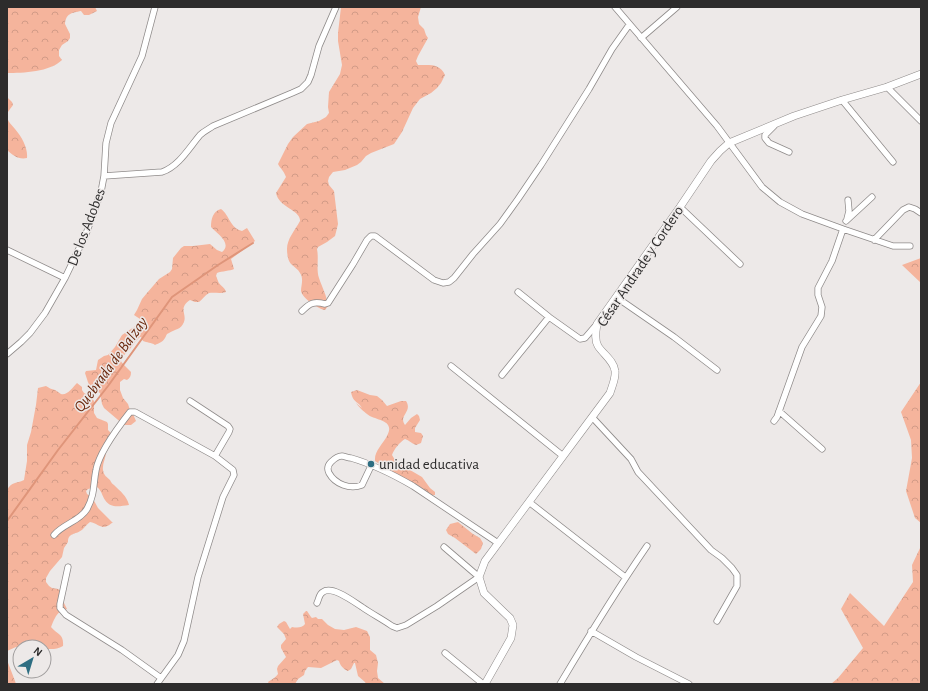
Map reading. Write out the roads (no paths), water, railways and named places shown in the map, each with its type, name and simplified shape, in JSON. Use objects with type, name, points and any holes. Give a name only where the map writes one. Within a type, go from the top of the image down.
[{"type":"street","points":[[104,176],[106,143],[111,123],[142,56],[155,7]]},
{"type":"street","name":"De los Adobes","points":[[7,354],[35,327],[65,278],[86,234],[101,192],[104,176],[162,172],[168,170],[175,165],[202,133],[213,126],[301,89],[308,82],[311,75],[319,46],[336,7]]},
{"type":"street","points":[[615,7],[717,126],[762,187],[780,202],[802,214],[874,240],[893,246],[910,246]]},
{"type":"street","points":[[641,38],[677,7]]},
{"type":"street","points":[[302,311],[314,302],[325,304],[328,303],[367,240],[371,236],[375,236],[434,280],[443,283],[449,282],[454,278],[472,254],[500,224],[518,199],[578,106],[612,49],[629,25]]},
{"type":"street","name":"César Andrade y Cordero","points":[[479,577],[485,561],[610,393],[615,377],[615,371],[613,366],[597,345],[597,324],[711,161],[729,143],[777,123],[842,100],[887,87],[921,74]]},
{"type":"street","points":[[887,87],[921,121]]},
{"type":"street","points":[[842,100],[894,162]]},
{"type":"street","points":[[777,123],[765,135],[765,138],[769,143],[789,152]]},
{"type":"street","points":[[774,421],[778,417],[802,347],[821,316],[822,307],[818,295],[818,288],[832,261],[841,228],[846,221],[872,197]]},
{"type":"street","points":[[846,221],[849,211],[848,200]]},
{"type":"street","points":[[680,207],[740,264]]},
{"type":"street","points":[[874,240],[903,210],[909,207],[921,213]]},
{"type":"street","points":[[7,250],[65,278]]},
{"type":"street","points":[[518,292],[580,339],[585,338],[597,324]]},
{"type":"street","points":[[616,297],[669,333],[717,370]]},
{"type":"street","points":[[502,375],[549,317]]},
{"type":"street","points":[[451,366],[563,456]]},
{"type":"street","points":[[190,401],[228,426],[230,429],[215,456]]},
{"type":"street","points":[[779,411],[822,449]]},
{"type":"street","points":[[54,535],[58,530],[77,519],[86,511],[91,502],[98,461],[130,412],[135,412],[215,456],[233,470],[234,475],[223,497],[198,577],[184,641],[178,655],[157,684]]},
{"type":"street","points":[[592,417],[631,459],[643,478],[711,550],[732,568],[737,575],[737,586],[717,620]]},
{"type":"street","points":[[371,466],[362,485],[356,487],[343,485],[334,480],[328,469],[329,464],[336,457],[341,456],[358,460],[399,478],[413,486],[498,543]]},
{"type":"street","points":[[529,502],[626,578]]},
{"type":"street","points":[[560,684],[591,631],[647,546]]},
{"type":"street","points":[[444,547],[479,577],[484,593],[510,618],[513,624],[511,638],[484,684],[446,653]]},
{"type":"street","points":[[68,567],[60,608],[66,615],[122,650],[161,678]]},
{"type":"street","points":[[317,603],[320,594],[324,591],[331,590],[351,598],[362,607],[397,628],[406,625],[437,606],[479,577]]},
{"type":"street","points":[[591,631],[636,658],[689,684]]},
{"type":"waterway","name":"Quebrada de Balzay","points":[[7,521],[58,450],[108,386],[172,297],[253,243]]},
{"type":"place","name":"unidad educativa","points":[[371,464]]}]
